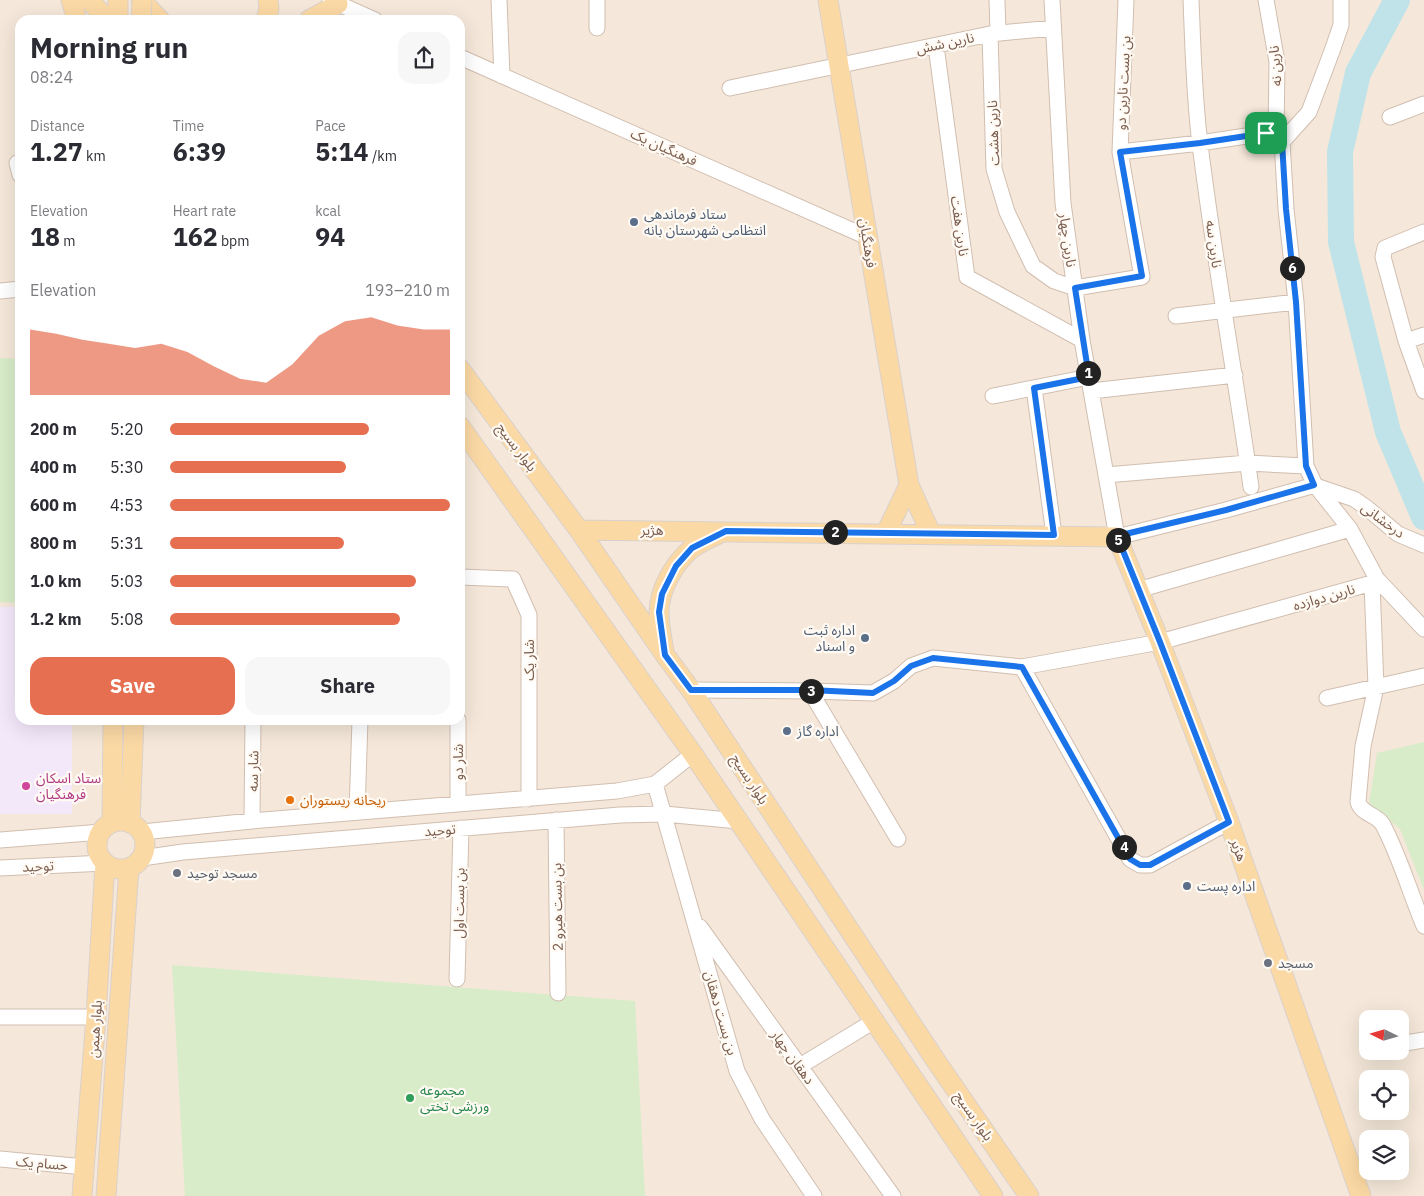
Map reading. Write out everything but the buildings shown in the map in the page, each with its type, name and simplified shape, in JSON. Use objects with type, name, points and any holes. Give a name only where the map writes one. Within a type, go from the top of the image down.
[{"type":"main road","points":[[71,0],[76,15]]},
{"type":"main road","points":[[118,0],[118,15]]},
{"type":"main road","points":[[268,0],[268,15]]},
{"type":"main road","name":"فرهنگیان","points":[[828,0],[909,485],[931,534]]},
{"type":"main road","points":[[316,15],[334,2]]},
{"type":"main road","points":[[147,10],[160,15]]},
{"type":"main road","name":"بلوار بسیج","points":[[465,380],[578,530],[691,690],[936,1061],[1029,1196]]},
{"type":"main road","name":"بلوار بسیج","points":[[465,433],[693,754],[993,1196]]},
{"type":"main road","points":[[886,533],[909,485]]},
{"type":"main road","name":"هژیر","points":[[578,530],[1117,536],[1229,822],[1361,1196]]},
{"type":"main road","name":"هژیر","points":[[665,655],[659,612],[662,594],[668,580],[676,566],[692,548],[726,531]]},
{"type":"main road","points":[[113,725],[121,827],[145,845],[136,863],[114,868],[105,863],[98,851],[97,844],[121,827],[133,725]]},
{"type":"main road","name":"بلوار هیمن","points":[[82,1196],[96,1017],[105,863]]},
{"type":"main road","name":"بلوار هیمن","points":[[106,1196],[120,1019],[136,863]]},
{"type":"main road","points":[[96,1017],[120,1019]]},
{"type":"main road","points":[[85,1167],[108,1169]]},
{"type":"street","points":[[499,0],[502,76]]},
{"type":"street","points":[[597,0],[597,28]]},
{"type":"street","name":"نارین هشت","points":[[997,0],[994,33],[994,169],[1007,212],[1033,266],[1054,281],[1075,288]]},
{"type":"street","name":"نارین چهار","points":[[1052,0],[1063,203],[1082,340],[1117,536]]},
{"type":"street","name":"بن بست نارین دو","points":[[1075,288],[1142,276],[1120,152],[1126,0]]},
{"type":"street","name":"نارین سه","points":[[1191,0],[1193,60],[1200,143],[1223,310],[1251,487]]},
{"type":"street","name":"نارین نه","points":[[1266,0],[1277,62],[1279,137],[1296,302],[1306,466],[1314,485]]},
{"type":"street","points":[[1120,152],[1266,133],[1279,137],[1308,112],[1341,25],[1341,0]]},
{"type":"street","points":[[334,2],[364,15]]},
{"type":"street","name":"نارین شش","points":[[730,88],[994,33],[1053,28]]},
{"type":"street","name":"نارین هفت","points":[[936,46],[967,277],[1082,340]]},
{"type":"street","name":"فرهنگیان یک","points":[[465,59],[867,237]]},
{"type":"street","points":[[1390,117],[1424,104]]},
{"type":"street","points":[[1424,232],[1385,248],[1383,257],[1406,341],[1424,391]]},
{"type":"street","points":[[0,291],[15,289]]},
{"type":"street","points":[[1176,316],[1296,302]]},
{"type":"street","points":[[1406,341],[1424,335]]},
{"type":"street","points":[[993,396],[1034,388],[1234,375]]},
{"type":"street","points":[[1034,388],[1054,535]]},
{"type":"street","points":[[1106,475],[1248,463],[1306,466]]},
{"type":"street","points":[[1117,536],[1226,510],[1314,485],[1350,529],[1374,581],[1424,629]]},
{"type":"street","name":"درخشانی","points":[[1314,485],[1354,499],[1398,534],[1424,545]]},
{"type":"street","points":[[1138,590],[1350,529]]},
{"type":"street","name":"شار یک","points":[[465,577],[513,578],[529,615],[529,799]]},
{"type":"street","points":[[1374,581],[1376,687],[1363,746],[1358,802],[1360,808],[1382,822],[1424,926]]},
{"type":"street","name":"نارین دوازده","points":[[691,690],[810,690],[873,693],[894,681],[911,666],[933,658],[1022,667],[1160,642],[1374,581]]},
{"type":"street","points":[[1022,667],[1130,859],[1140,865],[1150,865],[1229,822]]},
{"type":"street","points":[[1327,698],[1424,676]]},
{"type":"street","points":[[810,690],[898,839]]},
{"type":"street","name":"شار سه","points":[[252,821],[253,725]]},
{"type":"street","points":[[357,812],[360,725]]},
{"type":"street","name":"شار دو","points":[[458,725],[458,804]]},
{"type":"street","name":"توحید","points":[[0,840],[121,827],[181,830],[252,821],[617,791],[654,784],[693,754]]},
{"type":"street","name":"بن بست دهقان","points":[[654,784],[737,1071],[762,1119],[814,1196]]},
{"type":"street","name":"توحید","points":[[136,863],[183,852],[620,815],[664,814],[739,821]]},
{"type":"street","name":"بن بست هیرو 2","points":[[556,820],[558,993]]},
{"type":"street","name":"بن بست اول","points":[[457,979],[461,828]]},
{"type":"street","points":[[181,830],[183,852]]},
{"type":"street","name":"توحید","points":[[0,868],[105,863]]},
{"type":"street","name":"دهقان چهار","points":[[694,917],[892,1196]]},
{"type":"street","points":[[0,1017],[96,1017]]},
{"type":"street","points":[[800,1066],[874,1020]]},
{"type":"street","points":[[1409,1042],[1424,1040]]},
{"type":"street","name":"حسام یک","points":[[0,1159],[85,1167]]},
{"type":"shaded area","points":[[0,0],[1424,0],[1424,1196],[0,1196]]},
{"type":"shaded area","points":[[0,607],[15,607],[15,725],[72,725],[72,814],[0,814]]},
{"type":"green space","points":[[0,358],[15,359],[15,603],[0,602]]},
{"type":"green space","points":[[1424,742],[1424,890],[1400,829],[1369,803],[1377,753]]},
{"type":"green space","name":"مجموعه ورزشی تختی","points":[[172,965],[635,1001],[645,1196],[185,1196]]},
{"type":"waterway","points":[[1397,0],[1358,73],[1340,152],[1341,242],[1388,432],[1424,517]]},
{"type":"place","name":"ستاد فرماندهی انتظامی شهرستان بانه","points":[[634,222]]},
{"type":"place","name":"اداره ثبت و اسناد","points":[[865,638]]},
{"type":"place","name":"اداره گاز","points":[[787,731]]},
{"type":"place","name":"ستاد اسکان فرهنگیان","points":[[26,786]]},
{"type":"place","name":"ریحانە ریستوران","points":[[290,800]]},
{"type":"place","name":"مسجد توحید","points":[[177,873]]},
{"type":"place","name":"اداره پست","points":[[1187,886]]},
{"type":"place","name":"مسجد","points":[[1268,963]]},
{"type":"place","name":"مجموعه ورزشی تختی","points":[[410,1098]]},
{"type":"route","points":[[1266,133],[1276,133],[1282,142],[1286,209],[1296,302],[1306,466],[1314,485],[1226,510],[1117,536],[1229,822],[1150,865],[1140,865],[1130,859],[1022,667],[933,658],[911,666],[894,681],[873,693],[810,690],[691,690],[665,655],[659,612],[662,594],[676,566],[692,548],[726,531],[1054,535],[1034,388],[1089,377],[1075,288],[1142,276],[1120,152],[1266,133]]}]
